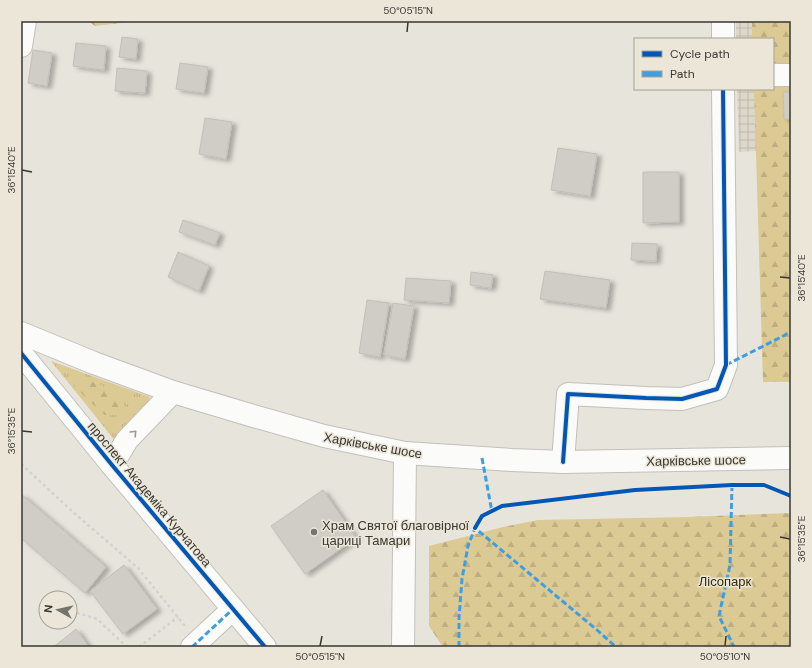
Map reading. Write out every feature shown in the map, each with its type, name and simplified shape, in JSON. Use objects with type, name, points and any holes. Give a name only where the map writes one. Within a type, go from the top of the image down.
[{"type":"street","points":[[21,46],[25,21]]},
{"type":"street","points":[[723,21],[723,38]]},
{"type":"street","points":[[774,75],[791,74]]},
{"type":"street","points":[[564,462],[568,394],[682,399],[717,389],[726,365],[723,90]]},
{"type":"street","name":"Харківське шосе","points":[[21,332],[94,363],[173,392],[324,436],[405,453],[564,462],[791,458]]},
{"type":"street","name":"проспект Академіка Курчатова","points":[[21,353],[112,465],[265,647]]},
{"type":"street","points":[[112,465],[127,440],[173,392]]},
{"type":"street","points":[[403,647],[405,453]]},
{"type":"street","points":[[195,644],[232,609]]},
{"type":"path","points":[[21,464],[74,513],[138,568],[178,617],[195,644]]},
{"type":"path","points":[[78,613],[97,619],[127,647]]},
{"type":"path","points":[[139,647],[178,617]]},
{"type":"shaded area","points":[[736,21],[791,21],[791,149],[739,152],[737,90],[774,90],[774,38],[736,38]]},
{"type":"green space","points":[[88,21],[139,21],[95,26]]},
{"type":"green space","points":[[752,21],[791,21],[791,382],[763,382],[754,90],[774,90],[774,38],[752,38]]},
{"type":"green space","points":[[51,361],[150,397],[148,402],[116,442]]},
{"type":"green space","points":[[77,377],[117,392],[127,411],[117,415],[105,415],[74,385]]},
{"type":"green space","name":"Лісопарк","points":[[791,513],[791,647],[443,647],[429,626],[429,546],[503,527],[538,520]]},
{"type":"building","points":[[122,37],[138,39],[136,59],[119,57]]},
{"type":"building","points":[[76,43],[106,46],[104,70],[73,66]]},
{"type":"building","points":[[33,50],[52,53],[47,86],[28,83]]},
{"type":"building","points":[[180,63],[208,67],[204,93],[176,89]]},
{"type":"building","points":[[117,68],[147,71],[145,93],[115,91]]},
{"type":"building","points":[[783,92],[791,92],[791,119],[784,119]]},
{"type":"building","points":[[205,118],[232,122],[226,159],[199,154]]},
{"type":"building","points":[[558,148],[597,154],[590,196],[551,190]]},
{"type":"building","points":[[643,172],[679,172],[679,222],[643,223]]},
{"type":"building","points":[[183,220],[220,233],[215,245],[179,232]]},
{"type":"building","points":[[632,243],[657,244],[656,261],[631,260]]},
{"type":"building","points":[[178,252],[209,266],[199,291],[168,277]]},
{"type":"building","points":[[545,271],[610,280],[606,308],[540,299]]},
{"type":"building","points":[[471,272],[493,275],[491,288],[470,285]]},
{"type":"building","points":[[406,278],[451,281],[449,303],[404,300]]},
{"type":"building","points":[[367,300],[389,303],[380,357],[359,353]]},
{"type":"building","points":[[393,303],[414,306],[405,359],[384,355]]},
{"type":"building","name":"Храм Святої благовірної цариці Тамари","points":[[323,490],[356,538],[305,574],[271,526]]},
{"type":"building","points":[[21,494],[106,567],[85,593],[21,538]]},
{"type":"building","points":[[124,565],[157,609],[123,634],[90,591]]},
{"type":"building","points":[[77,630],[89,647],[52,647]]},
{"type":"marked path","points":[[726,365],[791,332]]},
{"type":"marked path","points":[[482,458],[492,512]]},
{"type":"marked path","points":[[732,485],[730,565],[719,616],[734,647]]},
{"type":"marked path","points":[[459,647],[459,618],[462,579],[468,546],[475,528],[616,647]]},
{"type":"marked path","points":[[192,647],[233,609]]},
{"type":"cycle path","points":[[563,462],[568,394],[682,399],[717,389],[726,365],[723,90]]},
{"type":"cycle path","points":[[21,353],[112,465],[265,647]]},
{"type":"cycle path","points":[[475,528],[482,516],[502,506],[635,490],[732,485],[764,485],[791,496]]},
{"type":"place","name":"Храм Святої благовірної цариці Тамари","points":[[314,532]]}]
